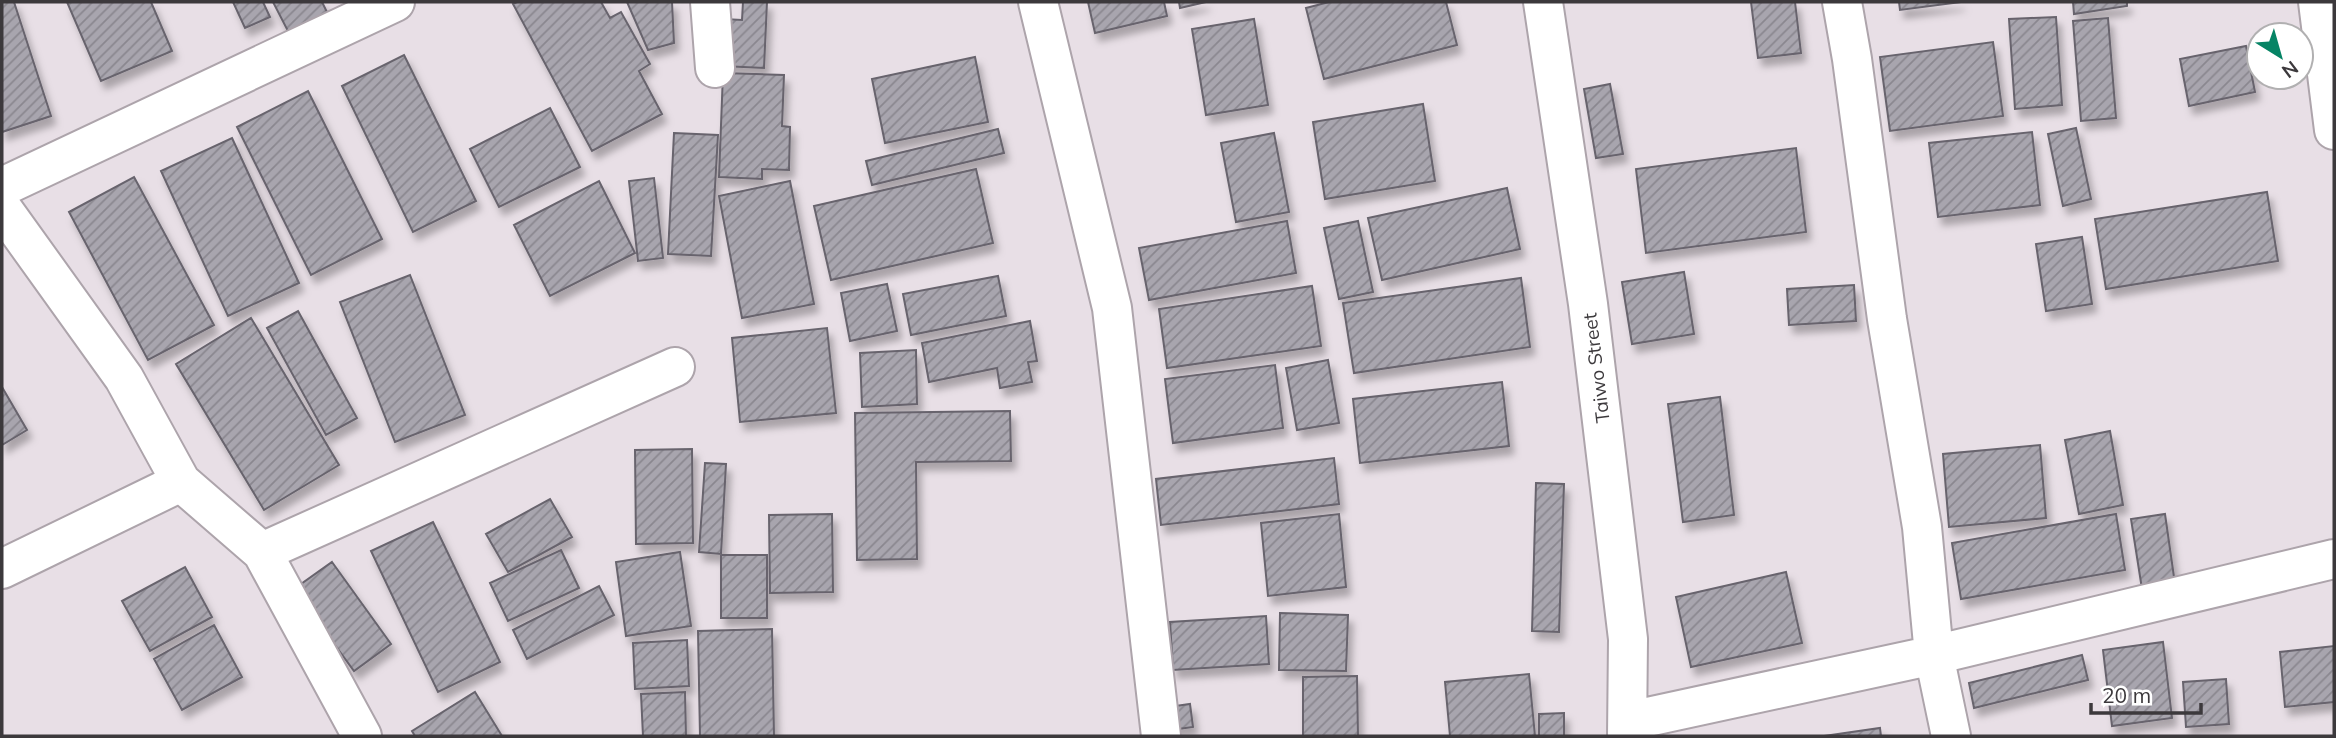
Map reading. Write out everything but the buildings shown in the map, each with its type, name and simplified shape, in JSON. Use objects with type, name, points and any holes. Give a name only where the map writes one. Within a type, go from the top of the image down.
[{"type":"street","points":[[2,187],[395,2]]},
{"type":"street","points":[[710,2],[715,68]]},
{"type":"street","points":[[1038,2],[1112,308],[1161,736]]},
{"type":"street","name":"Taiwo Street","points":[[1543,2],[1588,304],[1628,639],[1628,728]]},
{"type":"street","points":[[1842,2],[1887,319],[1922,527],[1934,656],[1951,736]]},
{"type":"street","points":[[2318,2],[2334,130]]},
{"type":"street","points":[[2,208],[124,378],[181,482],[262,552],[362,736]]},
{"type":"street","points":[[262,552],[675,367]]},
{"type":"street","points":[[2,569],[181,482]]},
{"type":"street","points":[[1628,728],[2334,559]]}]
